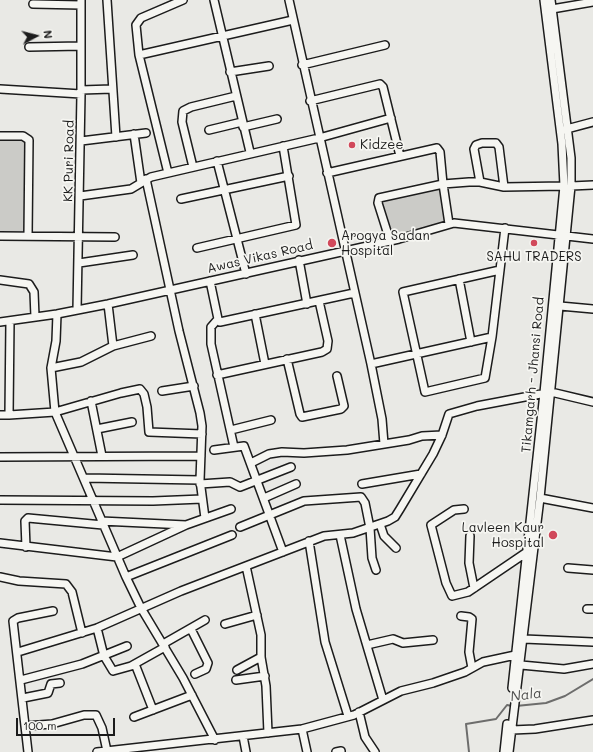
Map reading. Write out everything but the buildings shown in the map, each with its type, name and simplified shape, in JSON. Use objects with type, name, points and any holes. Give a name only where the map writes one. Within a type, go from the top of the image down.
[{"type":"street","points":[[107,0],[116,137]]},
{"type":"street","points":[[168,173],[139,55],[136,25],[137,22],[148,14],[183,0]]},
{"type":"street","points":[[214,0],[250,152]]},
{"type":"street","points":[[289,0],[310,101],[371,364],[382,419],[384,444]]},
{"type":"street","points":[[504,752],[513,698],[521,665],[520,654],[524,639],[529,565],[540,498],[548,393],[560,306],[562,236],[568,186],[564,130],[552,34],[544,0]]},
{"type":"street","points":[[551,0],[552,34]]},
{"type":"street","points":[[33,4],[81,2]]},
{"type":"street","name":"KK Puri Road","points":[[78,310],[81,141],[81,2]]},
{"type":"street","points":[[552,9],[593,2]]},
{"type":"street","points":[[139,55],[293,20]]},
{"type":"street","points":[[302,65],[385,45]]},
{"type":"street","points":[[29,47],[81,46]]},
{"type":"street","points":[[230,72],[269,66]]},
{"type":"street","points":[[310,101],[380,84],[383,87],[400,156]]},
{"type":"street","points":[[0,89],[81,92],[112,89]]},
{"type":"street","points":[[193,167],[182,122],[183,111],[191,107],[236,96]]},
{"type":"street","points":[[80,196],[131,189],[143,181],[168,173],[250,152],[319,138],[391,118]]},
{"type":"street","points":[[209,130],[277,119]]},
{"type":"street","points":[[564,130],[593,122]]},
{"type":"street","points":[[81,141],[146,133]]},
{"type":"street","points":[[134,134],[143,181],[200,413],[202,434],[200,482],[205,518]]},
{"type":"street","points":[[0,136],[23,136],[29,140],[28,236]]},
{"type":"street","points":[[480,182],[474,149],[482,143],[496,143],[499,147],[504,187]]},
{"type":"street","points":[[197,248],[296,225],[283,146]]},
{"type":"street","points":[[327,173],[437,148],[440,152],[449,224]]},
{"type":"street","points":[[217,161],[246,274]]},
{"type":"street","points":[[181,199],[289,176]]},
{"type":"street","points":[[390,241],[378,203],[379,198],[443,184],[480,182],[504,187],[593,185]]},
{"type":"street","name":"Awas Vikas Road","points":[[0,322],[35,318],[78,310],[246,274],[299,260],[390,241],[454,223],[593,239]]},
{"type":"street","points":[[500,270],[403,292],[425,392],[485,378],[492,337],[500,270],[505,228]]},
{"type":"street","points":[[0,236],[116,237]]},
{"type":"street","name":"Tikamgarh - Jhansi Road","points":[[513,698],[520,654],[529,565],[527,552],[548,393],[562,236]]},
{"type":"street","points":[[78,262],[133,255]]},
{"type":"street","points":[[299,260],[307,304]]},
{"type":"street","points":[[459,279],[471,342]]},
{"type":"street","points":[[0,280],[29,284],[34,292],[35,318]]},
{"type":"street","points":[[210,281],[218,319],[220,322],[354,293]]},
{"type":"street","points":[[217,375],[327,349],[328,341],[319,301]]},
{"type":"street","points":[[108,304],[113,346]]},
{"type":"street","points":[[560,306],[593,309]]},
{"type":"street","points":[[57,314],[56,341],[51,368],[55,412],[85,478],[102,523],[141,608],[192,695],[215,740]]},
{"type":"street","points":[[255,314],[265,364]]},
{"type":"street","points":[[218,319],[210,331],[217,375],[234,447]]},
{"type":"street","points":[[9,415],[10,321]]},
{"type":"street","points":[[51,368],[81,362],[113,346],[151,336]]},
{"type":"street","points":[[371,364],[492,337]]},
{"type":"street","points":[[287,359],[302,418],[341,409],[344,406],[337,376]]},
{"type":"street","points":[[162,391],[194,386]]},
{"type":"street","points":[[0,415],[55,412],[91,401],[140,389],[144,394],[147,407],[149,432],[202,434]]},
{"type":"street","points":[[18,652],[96,628],[141,608],[309,541],[324,536],[340,535],[370,528],[395,517],[442,435],[449,414],[477,406],[548,393],[593,402]]},
{"type":"street","points":[[91,401],[102,456]]},
{"type":"street","points":[[230,430],[271,420]]},
{"type":"street","points":[[97,429],[132,422]]},
{"type":"street","points":[[251,463],[269,454],[282,452],[304,453],[347,450],[409,440],[422,436],[442,435]]},
{"type":"street","points":[[214,450],[244,446],[258,480],[268,515],[283,552]]},
{"type":"street","points":[[0,457],[201,456]]},
{"type":"street","points":[[85,478],[230,482],[240,487],[291,467]]},
{"type":"street","points":[[362,484],[421,474]]},
{"type":"street","points":[[264,498],[296,484]]},
{"type":"street","points":[[240,527],[304,501],[361,497],[365,503],[376,570]]},
{"type":"street","points":[[540,498],[593,508]]},
{"type":"street","points":[[0,500],[165,501],[202,499]]},
{"type":"street","points":[[0,543],[117,557],[186,525],[231,509]]},
{"type":"street","points":[[464,509],[454,510],[432,523],[431,529],[446,583],[452,596],[468,592],[527,552]]},
{"type":"street","points":[[26,547],[25,521],[28,518],[102,523],[186,525]]},
{"type":"street","points":[[380,524],[384,536],[396,548]]},
{"type":"street","points":[[126,577],[232,535]]},
{"type":"street","points":[[340,535],[352,595],[383,700]]},
{"type":"street","points":[[470,536],[469,563],[474,588]]},
{"type":"street","points":[[309,541],[325,642],[348,716]]},
{"type":"street","points":[[246,566],[261,635],[261,657],[265,676],[268,733]]},
{"type":"street","points":[[568,568],[593,570]]},
{"type":"street","points":[[0,577],[19,581],[66,584],[72,592],[82,633]]},
{"type":"street","points":[[28,752],[18,652],[13,626],[15,619],[53,611]]},
{"type":"street","points":[[225,624],[257,615]]},
{"type":"street","points":[[461,616],[470,617],[472,619],[469,652],[472,668]]},
{"type":"street","points":[[96,628],[104,656],[113,671],[135,664],[205,620]]},
{"type":"street","points":[[191,628],[208,663],[206,669],[195,674]]},
{"type":"street","points":[[367,645],[393,638],[403,643],[433,640]]},
{"type":"street","points":[[524,639],[593,642]]},
{"type":"street","points":[[21,680],[82,664],[127,646]]},
{"type":"street","points":[[97,752],[140,750],[302,729],[359,712],[401,691],[433,683],[472,668],[483,662],[520,654]]},
{"type":"street","points":[[237,670],[261,657]]},
{"type":"street","points":[[135,664],[153,710]]},
{"type":"street","points":[[521,665],[564,669],[593,664]]},
{"type":"street","points":[[236,680],[265,676]]},
{"type":"street","points":[[23,698],[48,693],[51,684],[60,682]]},
{"type":"street","points":[[134,717],[192,695]]},
{"type":"street","points":[[359,712],[366,737],[375,752]]},
{"type":"street","points":[[26,726],[52,724],[84,715],[96,715],[102,728],[107,751]]},
{"type":"street","points":[[509,752],[512,730],[511,715]]},
{"type":"street","points":[[512,730],[535,729],[593,720]]},
{"type":"street","points":[[302,729],[307,752]]},
{"type":"street","points":[[243,736],[246,752]]},
{"type":"shaded area","points":[[0,137],[26,140],[24,231],[0,233]]},
{"type":"shaded area","points":[[442,186],[447,222],[392,239],[379,200]]},
{"type":"waterway","name":"Nala","points":[[516,706],[546,703],[565,696],[593,679]]},
{"type":"waterway","name":"Nala","points":[[469,752],[466,724],[496,719],[507,705],[512,706]]},
{"type":"place","name":"Kidzee","points":[[352,145]]},
{"type":"place","name":"Arogya Sadan Hospital","points":[[332,243]]},
{"type":"place","name":"SAHU TRADERS","points":[[534,243]]},
{"type":"place","name":"Lavleen Kaur Hospital","points":[[553,535]]}]
